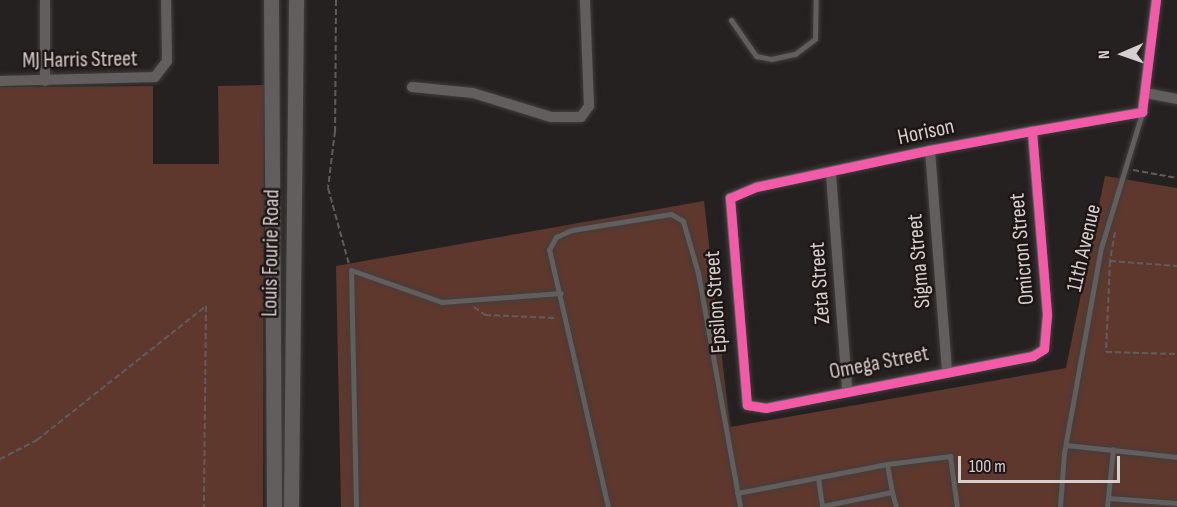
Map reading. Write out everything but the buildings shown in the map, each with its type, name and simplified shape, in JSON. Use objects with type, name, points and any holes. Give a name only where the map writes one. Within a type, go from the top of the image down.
[{"type":"main road","name":"Louis Fourie Road","points":[[271,0],[274,507]]},
{"type":"main road","name":"Louis Fourie Road","points":[[291,507],[296,0]]},
{"type":"street","points":[[45,0],[45,81]]},
{"type":"street","name":"MJ Harris Street","points":[[0,81],[45,81],[159,74],[167,61],[166,0]]},
{"type":"street","points":[[412,87],[473,93],[551,117],[581,117],[589,105],[585,0]]},
{"type":"street","name":"11th Avenue","points":[[1142,112],[1156,0]]},
{"type":"street","points":[[1146,93],[1177,99]]},
{"type":"street","name":"Horison","points":[[728,207],[740,191],[831,174],[930,150],[1142,112]]},
{"type":"street","name":"Omicron Street","points":[[1032,131],[1048,338],[1044,349],[1033,356]]},
{"type":"street","name":"Sigma Street","points":[[930,150],[948,370]]},
{"type":"street","name":"Zeta Street","points":[[831,174],[847,389]]},
{"type":"street","name":"Epsilon Street","points":[[728,207],[742,393]]},
{"type":"street","name":"Omega Street","points":[[742,393],[754,408],[948,370],[1033,356]]},
{"type":"lane","points":[[731,20],[756,56],[771,59],[795,54],[815,39],[816,0]]},
{"type":"lane","name":"11th Avenue","points":[[1060,507],[1066,445],[1101,248],[1142,112]]},
{"type":"lane","points":[[608,507],[561,293],[549,250],[556,237],[659,215],[683,221],[740,507]]},
{"type":"lane","points":[[356,507],[351,270],[442,302],[469,304],[561,293]]},
{"type":"lane","points":[[1066,445],[1177,457]]},
{"type":"lane","points":[[1107,507],[1113,449]]},
{"type":"lane","points":[[737,493],[887,464],[951,456],[957,507]]},
{"type":"lane","points":[[887,464],[896,507]]},
{"type":"lane","points":[[818,478],[820,507],[892,492]]},
{"type":"lane","points":[[1108,498],[1177,503]]},
{"type":"path","points":[[336,0],[335,131],[328,188],[351,270]]},
{"type":"path","points":[[1128,170],[1177,178]]},
{"type":"path","points":[[1117,224],[1110,261],[1106,352],[1177,354]]},
{"type":"path","points":[[1110,261],[1177,266]]},
{"type":"path","points":[[469,304],[485,315],[567,320]]},
{"type":"path","points":[[0,459],[38,440],[206,306],[204,507]]},
{"type":"shaded area","points":[[264,85],[263,507],[0,507],[0,87],[153,86],[153,164],[219,164],[218,86]]},
{"type":"shaded area","points":[[1105,176],[1177,188],[1177,507],[341,507],[336,266],[704,201],[730,427],[1066,368]]},
{"type":"cycle path","points":[[1032,131],[1047,315],[1044,349],[1033,356],[766,408],[747,405],[730,198],[756,187],[930,150],[1032,131],[1142,112],[1156,0]]}]
